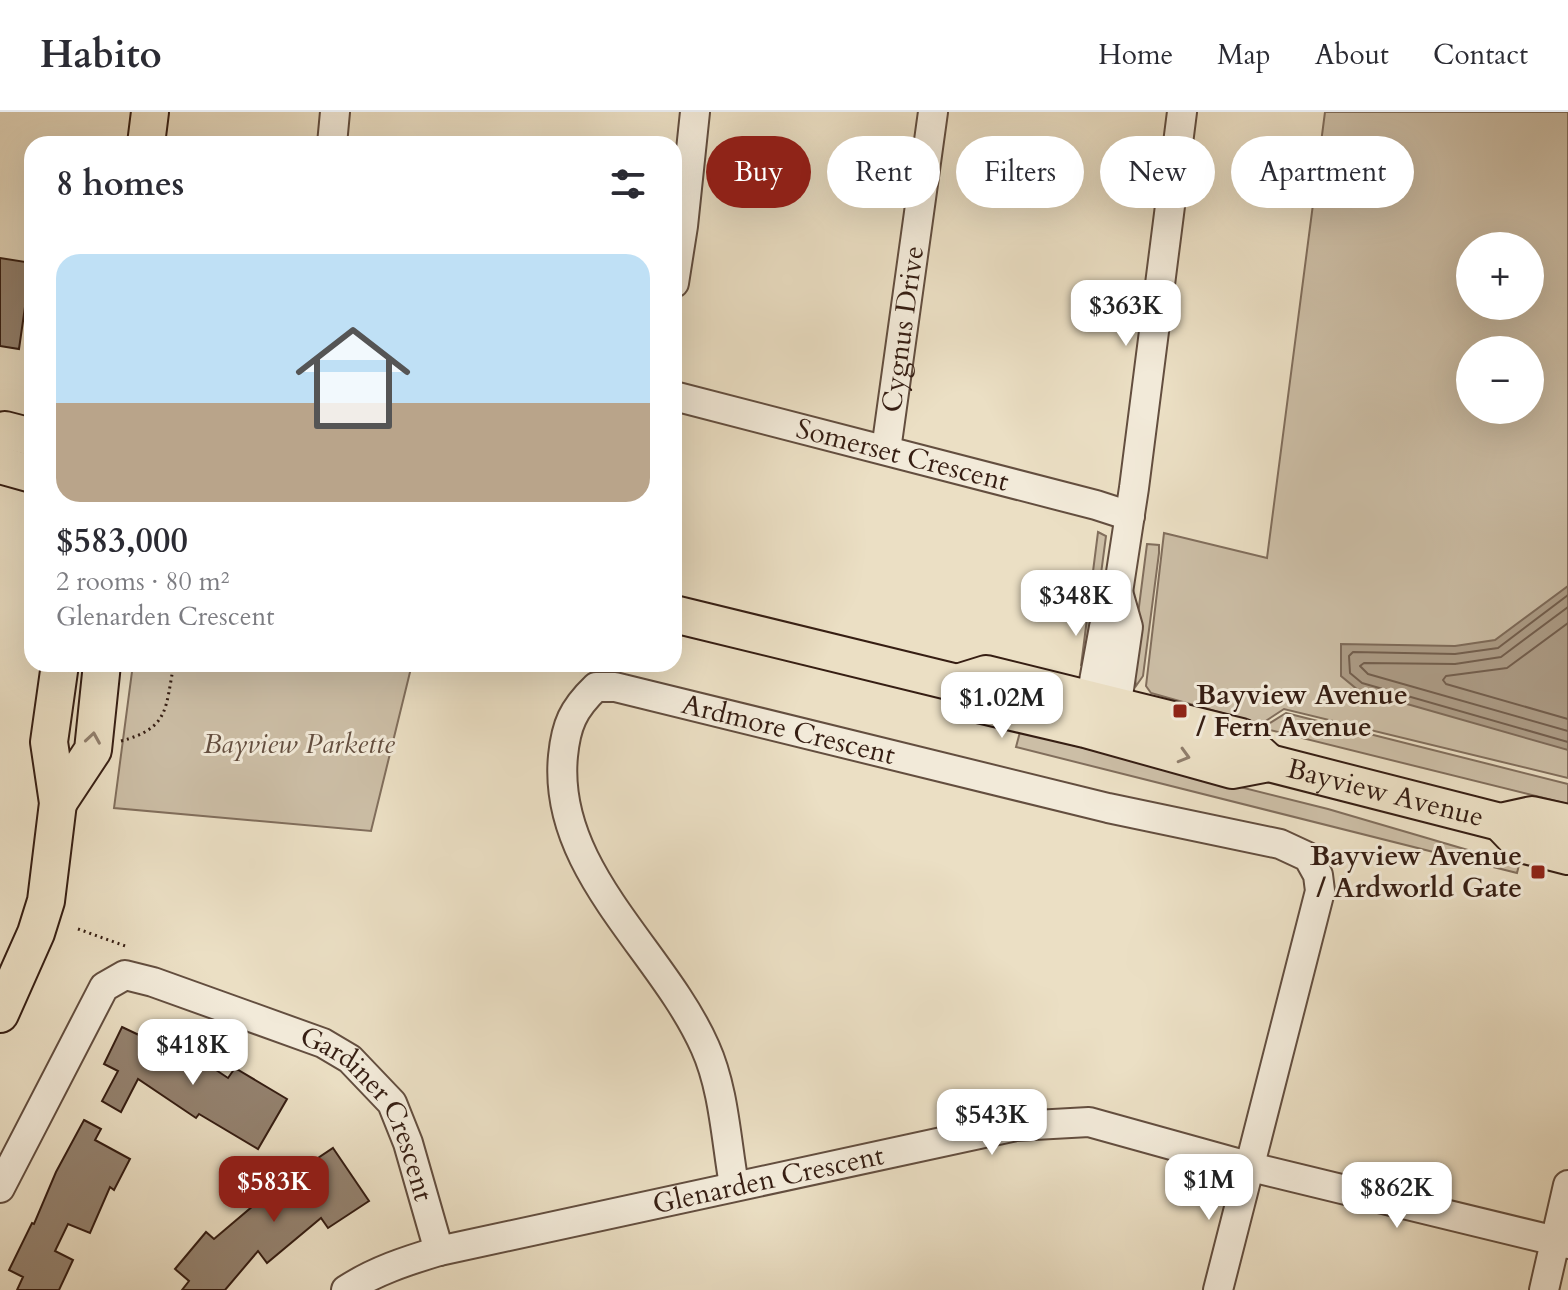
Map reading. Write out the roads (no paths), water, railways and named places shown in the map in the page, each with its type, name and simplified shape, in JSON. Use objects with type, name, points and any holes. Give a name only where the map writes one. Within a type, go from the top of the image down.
[{"type":"main road","points":[[147,136],[150,112]]},
{"type":"main road","points":[[0,433],[5,430],[24,435]]},
{"type":"main road","points":[[0,465],[24,472]]},
{"type":"main road","name":"Bayview Avenue","points":[[682,616],[957,683],[978,704],[1100,718],[1232,770],[1269,763],[1500,822],[1532,815],[1568,823]]},
{"type":"main road","points":[[0,1014],[36,933],[46,901],[58,803],[49,742],[59,672]]},
{"type":"main road","points":[[58,803],[93,750],[101,672]]},
{"type":"main road","name":"Bayview Avenue","points":[[1500,822],[1521,844],[1568,856]]},
{"type":"street","points":[[333,136],[335,112]]},
{"type":"street","points":[[682,232],[695,112]]},
{"type":"street","name":"Cygnus Drive","points":[[886,450],[933,112]]},
{"type":"street","points":[[1100,718],[1128,627],[1118,592],[1182,112]]},
{"type":"street","name":"Somerset Crescent","points":[[682,398],[1130,516]]},
{"type":"street","name":"Ardmore Crescent","points":[[734,1185],[715,1076],[705,1046],[661,972],[585,864],[569,825],[560,783],[565,732],[579,704],[596,687],[615,687],[1108,808],[1280,844],[1308,857],[1318,875],[1320,891],[1251,1167]]},
{"type":"street","name":"Gardiner Crescent","points":[[0,1188],[104,987],[125,975],[153,982],[323,1043],[350,1059],[392,1103],[408,1143],[439,1251]]},
{"type":"street","name":"Glenarden Crescent","points":[[346,1290],[363,1278],[391,1266],[439,1251],[734,1185],[1016,1126],[1055,1122],[1089,1122],[1251,1167],[1562,1242]]},
{"type":"street","points":[[1218,1290],[1251,1167]]},
{"type":"street","points":[[1544,1290],[1562,1242],[1568,1185]]},
{"type":"water","points":[[1568,586],[1568,750],[1358,690],[1341,676],[1341,644],[1455,646],[1495,640]]},
{"type":"place","name":"Bayview Avenue / Fern Avenue","points":[[1180,711]]},
{"type":"place","name":"Bayview Avenue / Ardworld Gate","points":[[1538,872]]},
{"type":"park label","name":"Bayview Parkette","points":[[299,744]]}]
